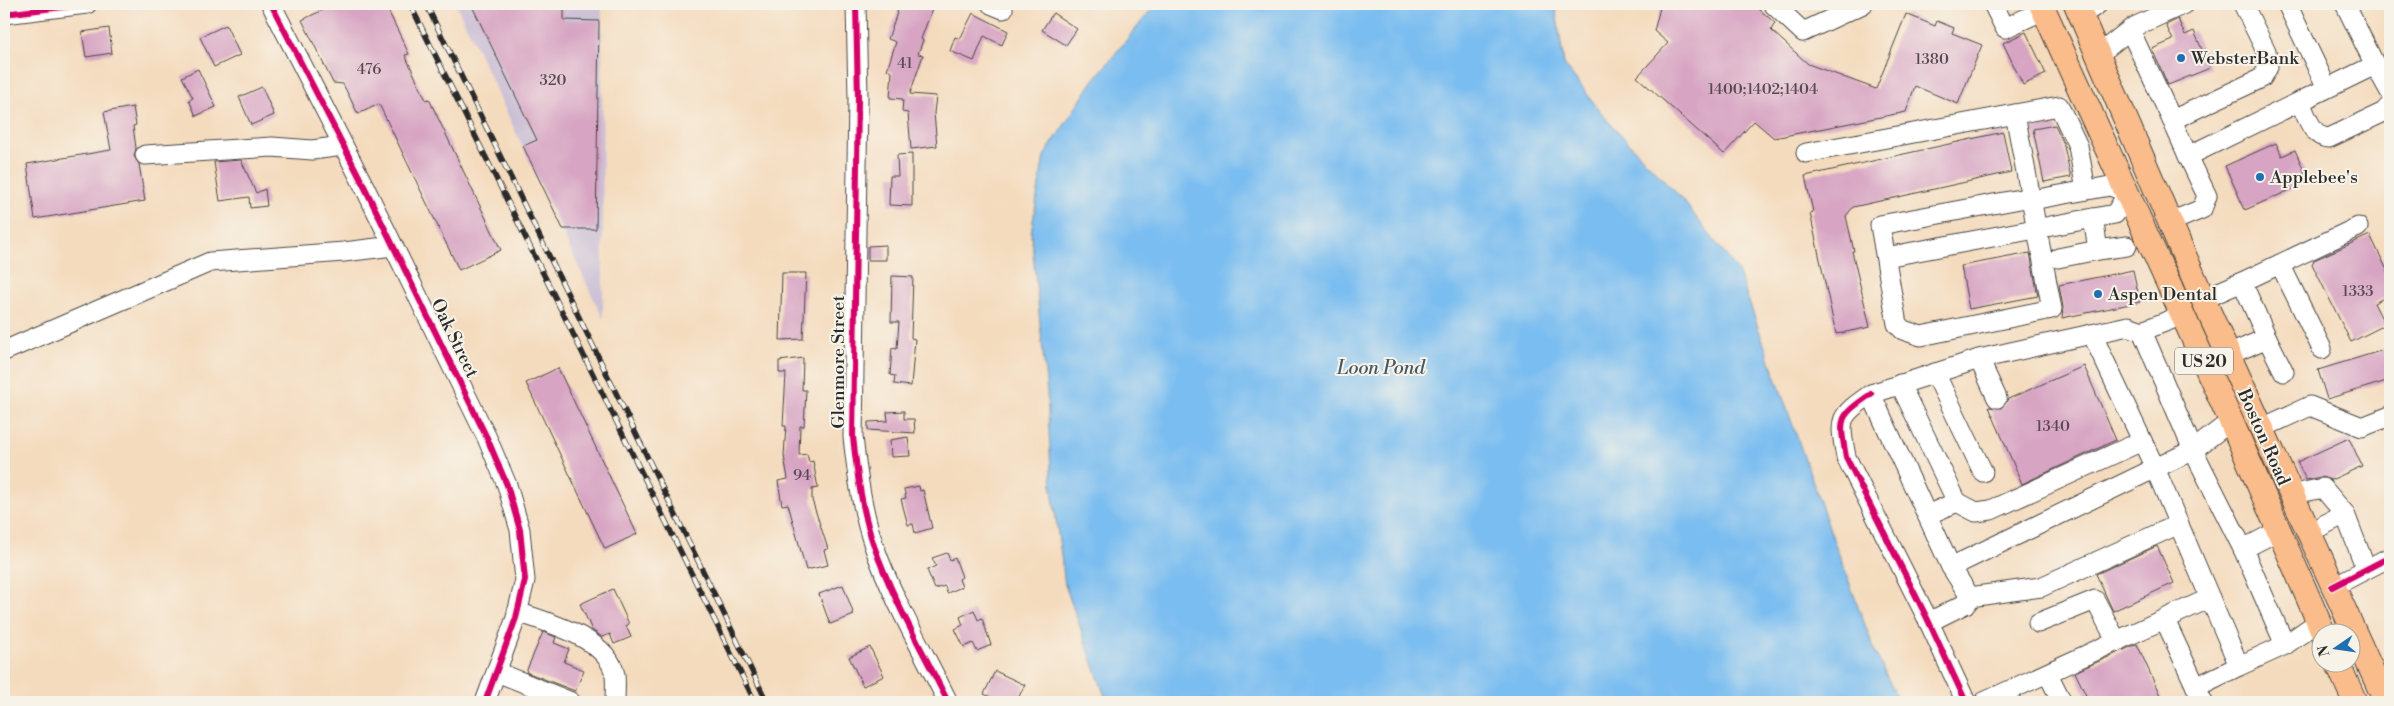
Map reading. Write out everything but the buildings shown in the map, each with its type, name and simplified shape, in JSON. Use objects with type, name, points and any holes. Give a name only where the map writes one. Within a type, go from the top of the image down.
[{"type":"main road","name":"Boston Road","points":[[2042,7],[2231,421],[2319,624]]},
{"type":"main road","name":"Boston Road","points":[[2085,8],[2099,54],[2203,299],[2332,587],[2387,700]]},
{"type":"main road","points":[[2342,674],[2355,702]]},
{"type":"street","points":[[4,14],[87,4]]},
{"type":"street","name":"Oak Street","points":[[271,4],[393,246],[487,438],[507,485],[520,530],[525,580],[498,672],[485,702]]},
{"type":"street","name":"Glenmore Street","points":[[856,4],[858,98],[853,437],[856,465],[874,545],[890,585],[948,702]]},
{"type":"street","points":[[1773,4],[1803,32],[1863,4]]},
{"type":"street","points":[[1993,4],[2005,28],[2042,7]]},
{"type":"street","points":[[2099,54],[2130,30],[2184,4]]},
{"type":"street","points":[[2172,120],[2262,78],[2268,67],[2266,51],[2242,4]]},
{"type":"street","points":[[2287,4],[2327,88]]},
{"type":"street","points":[[2345,4],[2390,92]]},
{"type":"street","points":[[2130,30],[2207,196],[2202,209],[2170,222]]},
{"type":"street","points":[[2188,156],[2375,65]]},
{"type":"street","points":[[2300,102],[2315,132],[2323,138],[2329,138],[2384,112],[2390,106]]},
{"type":"street","points":[[1806,153],[2059,106],[2078,146],[2086,190]]},
{"type":"street","points":[[1886,257],[2038,228],[2115,214],[2128,193],[2110,186],[2031,198],[1880,225],[1898,324],[1903,330],[1921,336],[2052,309],[2038,228],[2031,198],[2015,114]]},
{"type":"street","points":[[145,155],[262,148],[312,150],[343,146]]},
{"type":"street","points":[[2093,218],[2098,250]]},
{"type":"street","points":[[2203,299],[2358,227]]},
{"type":"street","points":[[4,351],[210,262],[344,252],[393,246]]},
{"type":"street","points":[[2058,258],[2127,246]]},
{"type":"street","points":[[2280,264],[2322,349]]},
{"type":"street","points":[[2242,282],[2284,372]]},
{"type":"street","points":[[1966,702],[1929,622],[1846,457],[1841,429],[1847,410],[1871,394],[1979,359],[2128,326],[2142,331],[2183,315]]},
{"type":"street","points":[[2142,331],[2193,450],[2243,549],[2285,645]]},
{"type":"street","points":[[2092,334],[2155,468],[2239,666]]},
{"type":"street","points":[[2228,355],[2267,338]]},
{"type":"street","points":[[1979,359],[1997,398]]},
{"type":"street","points":[[1935,373],[1983,472]]},
{"type":"street","points":[[1900,384],[1957,502],[1976,512],[1991,510],[2142,441]]},
{"type":"street","points":[[1871,394],[1951,567],[1970,597]]},
{"type":"street","points":[[2260,429],[2310,406],[2362,427],[2390,416]]},
{"type":"street","points":[[1951,567],[2193,450],[2231,421]]},
{"type":"street","points":[[2290,495],[2323,488],[2345,514],[2366,569]]},
{"type":"street","points":[[1927,515],[1957,502]]},
{"type":"street","points":[[2308,533],[2345,514]]},
{"type":"street","points":[[1970,597],[2041,587],[2179,524]]},
{"type":"street","points":[[2243,549],[2278,530]]},
{"type":"street","points":[[2332,587],[2390,557]]},
{"type":"street","points":[[1929,622],[1967,602],[1970,597]]},
{"type":"street","points":[[1984,702],[2166,620],[2210,598]]},
{"type":"street","points":[[2038,623],[2095,600],[2117,642]]},
{"type":"street","points":[[517,612],[574,632],[598,648],[615,674],[615,702]]},
{"type":"street","points":[[2166,620],[2200,694],[2239,666],[2312,632]]},
{"type":"street","points":[[498,672],[571,702]]},
{"type":"street","points":[[2048,674],[2062,702]]},
{"type":"shaded area","points":[[456,4],[602,4],[603,319]]},
{"type":"water","name":"Loon Pond","points":[[1156,4],[1555,4],[1564,64],[1607,120],[1682,199],[1738,271],[1875,652],[1899,702],[1107,702],[1065,585],[1052,490],[1047,393],[1031,233],[1044,156],[1093,81]]},
{"type":"railway","points":[[410,4],[755,702]]},
{"type":"railway","points":[[426,4],[767,702]]},
{"type":"cycle path","points":[[4,14],[87,4]]},
{"type":"cycle path","points":[[271,4],[364,186],[487,438],[507,485],[520,530],[525,580],[516,618],[485,702]]},
{"type":"cycle path","points":[[856,4],[858,98],[853,437],[856,464],[860,492],[874,546],[899,606],[948,702]]},
{"type":"cycle path","points":[[1871,394],[1852,408],[1844,419],[1842,434],[1846,457],[1927,618],[1966,702]]},
{"type":"cycle path","points":[[2332,587],[2390,557]]},
{"type":"place","name":"WebsterBank","points":[[2181,58]]},
{"type":"place","name":"Applebee's","points":[[2260,177]]},
{"type":"place","name":"Aspen Dental","points":[[2098,294]]}]
